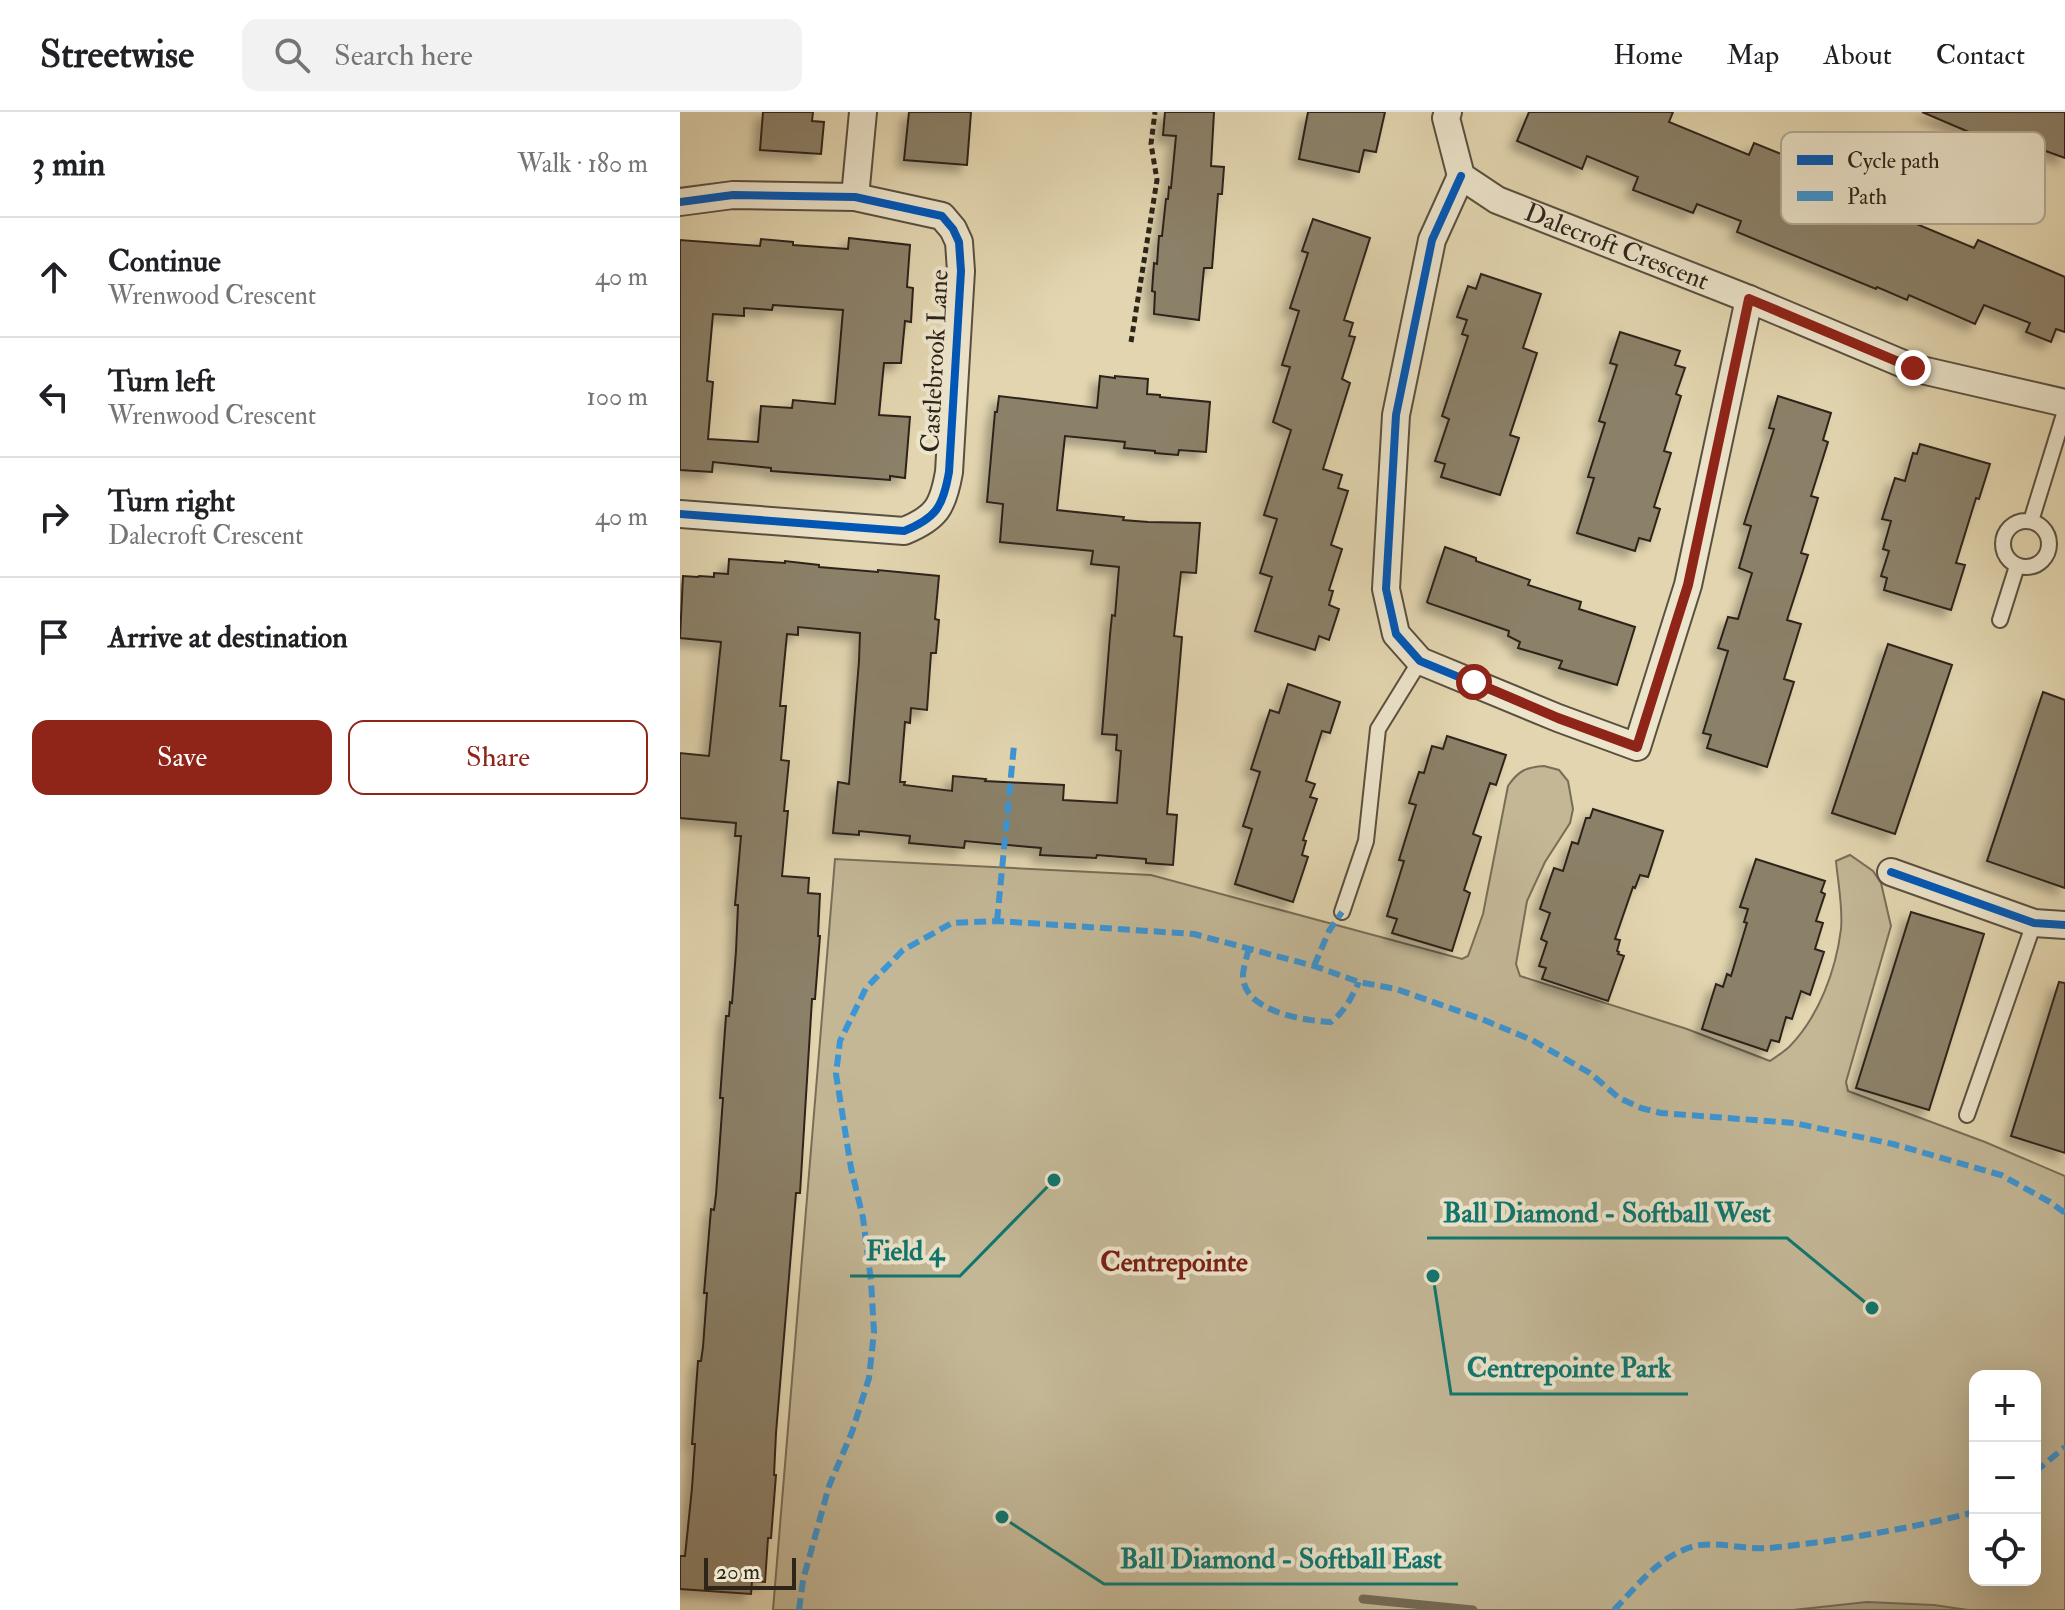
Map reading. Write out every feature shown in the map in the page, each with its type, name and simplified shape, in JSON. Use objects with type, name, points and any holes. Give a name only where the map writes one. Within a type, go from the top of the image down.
[{"type":"street","points":[[855,197],[863,112]]},
{"type":"street","points":[[1448,112],[1446,118],[1461,176],[1432,240],[1396,415],[1386,589],[1396,634],[1420,661],[1637,747],[1688,585],[1749,299]]},
{"type":"street","name":"Dalecroft Crescent","points":[[1461,176],[1497,200],[1749,299],[1913,368],[2065,403]]},
{"type":"street","name":"Castlebrook Lane","points":[[680,202],[733,195],[855,197],[942,216],[959,242],[961,271],[947,487],[935,513],[925,522],[904,531],[680,514]]},
{"type":"street","points":[[1891,872],[2034,923],[2065,925]]},
{"type":"lane","points":[[2031,521],[2065,411]]},
{"type":"lane","points":[[2031,521],[2039,524],[2049,535],[2049,551],[2046,558],[2033,567],[2017,566],[2006,556],[2003,548],[2005,533],[2016,523],[2031,521]]},
{"type":"lane","points":[[2000,620],[2017,566]]},
{"type":"lane","points":[[1342,912],[1366,841],[1378,729],[1420,661]]},
{"type":"lane","points":[[1967,1115],[2034,923]]},
{"type":"path","points":[[1131,342],[1157,180],[1151,144],[1155,112]]},
{"type":"shaded area","points":[[1544,766],[1559,770],[1568,781],[1573,809],[1570,823],[1545,862],[1527,901],[1516,964],[1520,976],[1687,1029],[1770,1061],[1788,1048],[1810,1021],[1835,960],[1841,929],[1836,861],[1850,855],[1873,871],[1881,883],[1891,926],[1846,1082],[1848,1091],[1985,1142],[2065,1176],[2065,1610],[773,1610],[835,859],[1151,875],[1462,959],[1468,956],[1483,914],[1508,786],[1527,769]]},
{"type":"shaded area","points":[[1867,1602],[1934,1605],[1968,1610],[1793,1610]]},
{"type":"building","points":[[763,112],[813,112],[812,121],[824,122],[821,154],[760,150]]},
{"type":"building","points":[[909,112],[971,112],[967,165],[904,160]]},
{"type":"building","points":[[1165,112],[1214,112],[1211,166],[1224,167],[1222,194],[1218,194],[1212,268],[1204,268],[1199,320],[1154,314],[1154,263],[1157,264],[1159,236],[1162,236],[1166,199],[1171,188],[1176,136],[1163,135]]},
{"type":"building","points":[[1308,112],[1385,112],[1376,152],[1364,150],[1359,172],[1299,159]]},
{"type":"building","points":[[1529,112],[1673,112],[1669,122],[1749,155],[1754,143],[1781,154],[1781,224],[1916,224],[1974,248],[1978,240],[2065,277],[2065,332],[2056,329],[2051,342],[2026,332],[2030,323],[1984,305],[1975,324],[1909,295],[1907,300],[1876,289],[1737,232],[1741,221],[1697,204],[1693,213],[1633,190],[1638,177],[1587,156],[1582,169],[1517,141]]},
{"type":"building","points":[[1922,112],[2065,112],[2065,158],[2045,151],[2045,132],[1969,132]]},
{"type":"building","points":[[1313,219],[1370,238],[1344,320],[1353,323],[1349,336],[1355,337],[1342,379],[1350,383],[1323,469],[1342,475],[1338,488],[1348,491],[1331,545],[1342,549],[1329,590],[1333,591],[1329,605],[1339,609],[1329,640],[1319,636],[1315,650],[1255,631],[1272,577],[1260,573],[1277,519],[1264,515],[1291,430],[1273,422],[1290,367],[1282,365],[1299,311],[1290,308],[1308,253],[1302,251]]},
{"type":"building","points":[[849,238],[910,245],[907,287],[913,288],[911,322],[905,321],[901,363],[884,363],[879,415],[910,417],[905,478],[890,476],[890,480],[771,471],[771,468],[713,462],[712,472],[680,470],[680,240],[760,246],[761,239],[848,249]],"holes":[[[773,305],[843,310],[835,404],[793,400],[792,408],[761,406],[758,442],[708,439],[713,382],[707,381],[713,314],[744,316],[744,308],[772,310]]]},
{"type":"building","points":[[1481,274],[1541,294],[1523,348],[1537,353],[1510,435],[1519,438],[1500,495],[1441,477],[1445,464],[1435,461],[1449,419],[1442,416],[1468,336],[1462,334],[1467,320],[1457,317],[1468,286],[1476,289]]},
{"type":"building","points":[[1620,332],[1680,351],[1675,365],[1685,368],[1676,394],[1681,396],[1664,451],[1671,453],[1654,507],[1660,509],[1650,541],[1639,538],[1635,551],[1577,533],[1594,478],[1588,477],[1605,423],[1599,421],[1617,365],[1610,363]]},
{"type":"building","points":[[1100,376],[1148,379],[1147,394],[1210,402],[1206,452],[1179,450],[1178,455],[1155,453],[1124,448],[1125,442],[1065,436],[1057,510],[1124,517],[1123,520],[1200,523],[1196,573],[1181,572],[1174,636],[1182,637],[1167,814],[1177,815],[1173,865],[1146,863],[1146,859],[1097,855],[1096,858],[1040,855],[1041,848],[965,841],[964,848],[909,843],[910,836],[859,831],[859,835],[833,833],[838,782],[849,784],[860,633],[798,627],[798,635],[787,634],[780,706],[786,706],[781,760],[789,761],[782,876],[809,878],[808,893],[820,894],[820,936],[815,999],[812,999],[800,1193],[796,1193],[776,1433],[771,1538],[768,1538],[765,1582],[752,1581],[751,1594],[680,1589],[680,1556],[685,1556],[692,1488],[695,1444],[692,1444],[698,1361],[701,1361],[703,1347],[711,1209],[714,1210],[716,1195],[726,1016],[729,1016],[732,1003],[741,836],[735,836],[736,823],[680,818],[680,753],[709,756],[721,642],[680,638],[683,576],[728,574],[729,559],[785,561],[819,567],[939,576],[935,619],[939,620],[936,653],[931,653],[927,710],[911,708],[910,723],[905,722],[900,782],[952,791],[953,776],[1064,785],[1063,800],[1117,803],[1121,751],[1116,750],[1117,735],[1102,734],[1119,567],[1091,564],[1093,551],[1000,542],[1003,504],[987,502],[999,396],[1097,408]]},
{"type":"building","points":[[1778,396],[1831,413],[1823,440],[1828,442],[1811,496],[1818,498],[1801,553],[1808,555],[1787,620],[1801,624],[1784,679],[1794,682],[1767,767],[1707,748],[1711,735],[1703,733],[1728,651],[1718,648],[1728,617],[1738,619],[1752,573],[1739,568],[1751,526],[1744,524],[1774,429],[1769,428]]},
{"type":"building","points":[[1920,444],[1990,464],[1956,563],[1965,565],[1951,610],[1884,590],[1887,578],[1881,576],[1889,551],[1883,549],[1891,521],[1882,519],[1895,478],[1905,481],[1913,453],[1917,454]]},
{"type":"building","points":[[1445,547],[1530,580],[1528,585],[1581,602],[1579,609],[1635,627],[1617,685],[1559,668],[1562,661],[1518,648],[1520,642],[1508,636],[1509,631],[1428,603]]},
{"type":"building","points":[[1888,644],[1952,665],[1895,834],[1832,813]]},
{"type":"building","points":[[1288,684],[1340,702],[1330,733],[1322,731],[1306,781],[1315,784],[1310,797],[1317,799],[1303,840],[1306,841],[1302,855],[1308,857],[1293,902],[1235,884],[1252,829],[1243,826],[1260,772],[1251,769],[1270,710],[1279,713]]},
{"type":"building","points":[[2043,692],[2065,700],[2065,888],[1987,861]]},
{"type":"building","points":[[1447,736],[1506,755],[1496,785],[1490,783],[1473,834],[1481,837],[1464,890],[1470,893],[1452,951],[1392,933],[1397,919],[1387,916],[1404,861],[1399,860],[1416,805],[1409,803],[1419,772],[1424,773],[1432,746],[1443,749]]},
{"type":"building","points":[[1593,809],[1663,831],[1648,877],[1640,875],[1633,887],[1615,939],[1620,940],[1618,954],[1624,956],[1608,1001],[1542,979],[1546,968],[1539,966],[1547,942],[1541,939],[1550,913],[1540,909],[1547,888],[1554,868],[1563,871],[1572,842],[1578,844],[1586,818],[1590,818]]},
{"type":"building","points":[[1756,859],[1825,881],[1821,892],[1825,894],[1816,921],[1823,923],[1815,949],[1824,952],[1810,995],[1801,991],[1792,1019],[1786,1017],[1779,1042],[1771,1040],[1767,1051],[1702,1029],[1716,984],[1723,987],[1727,974],[1731,976],[1747,923],[1744,922],[1748,909],[1740,907]]},
{"type":"building","points":[[1911,912],[1984,934],[1929,1110],[1856,1088]]},
{"type":"building","points":[[2059,982],[2065,983],[2065,1153],[2011,1136]]},
{"type":"waterway","points":[[1363,1599],[1473,1610]]},
{"type":"marked path","points":[[997,921],[1014,745]]},
{"type":"marked path","points":[[1314,966],[1329,931],[1342,912]]},
{"type":"marked path","points":[[799,1610],[803,1580],[829,1486],[852,1432],[869,1378],[874,1332],[863,1218],[851,1168],[836,1074],[840,1041],[866,988],[903,950],[952,923],[997,921],[1194,934],[1314,966],[1359,982],[1396,989],[1484,1020],[1532,1040],[1590,1073],[1619,1098],[1641,1108],[1661,1113],[1794,1123],[1893,1144],[2001,1175],[2065,1213]]},
{"type":"marked path","points":[[1249,948],[1243,974],[1245,987],[1252,997],[1276,1012],[1331,1022],[1344,1009],[1359,982]]},
{"type":"marked path","points":[[2041,1467],[2065,1447]]},
{"type":"marked path","points":[[1614,1610],[1660,1564],[1695,1546],[1712,1544],[1760,1548],[1795,1545],[1899,1529],[1969,1513]]},
{"type":"cycle path","points":[[1461,176],[1432,240],[1396,415],[1386,589],[1396,634],[1420,661],[1637,747],[1688,585],[1749,299]]},
{"type":"cycle path","points":[[680,202],[733,195],[855,197],[942,216],[959,242],[961,271],[949,472],[941,503],[931,516],[904,531],[680,514]]},
{"type":"cycle path","points":[[1891,872],[2034,923],[2065,925]]},
{"type":"place","name":"Field 4","points":[[1054,1180]]},
{"type":"place","name":"Centrepointe Park","points":[[1433,1276]]},
{"type":"place","name":"Ball Diamond - Softball West","points":[[1872,1308]]},
{"type":"place","name":"Ball Diamond - Softball East","points":[[1002,1517]]},
{"type":"district","name":"Centrepointe","points":[[1174,1262]]},
{"type":"route","points":[[1474,682],[1637,747],[1688,585],[1749,299],[1913,368]]}]
